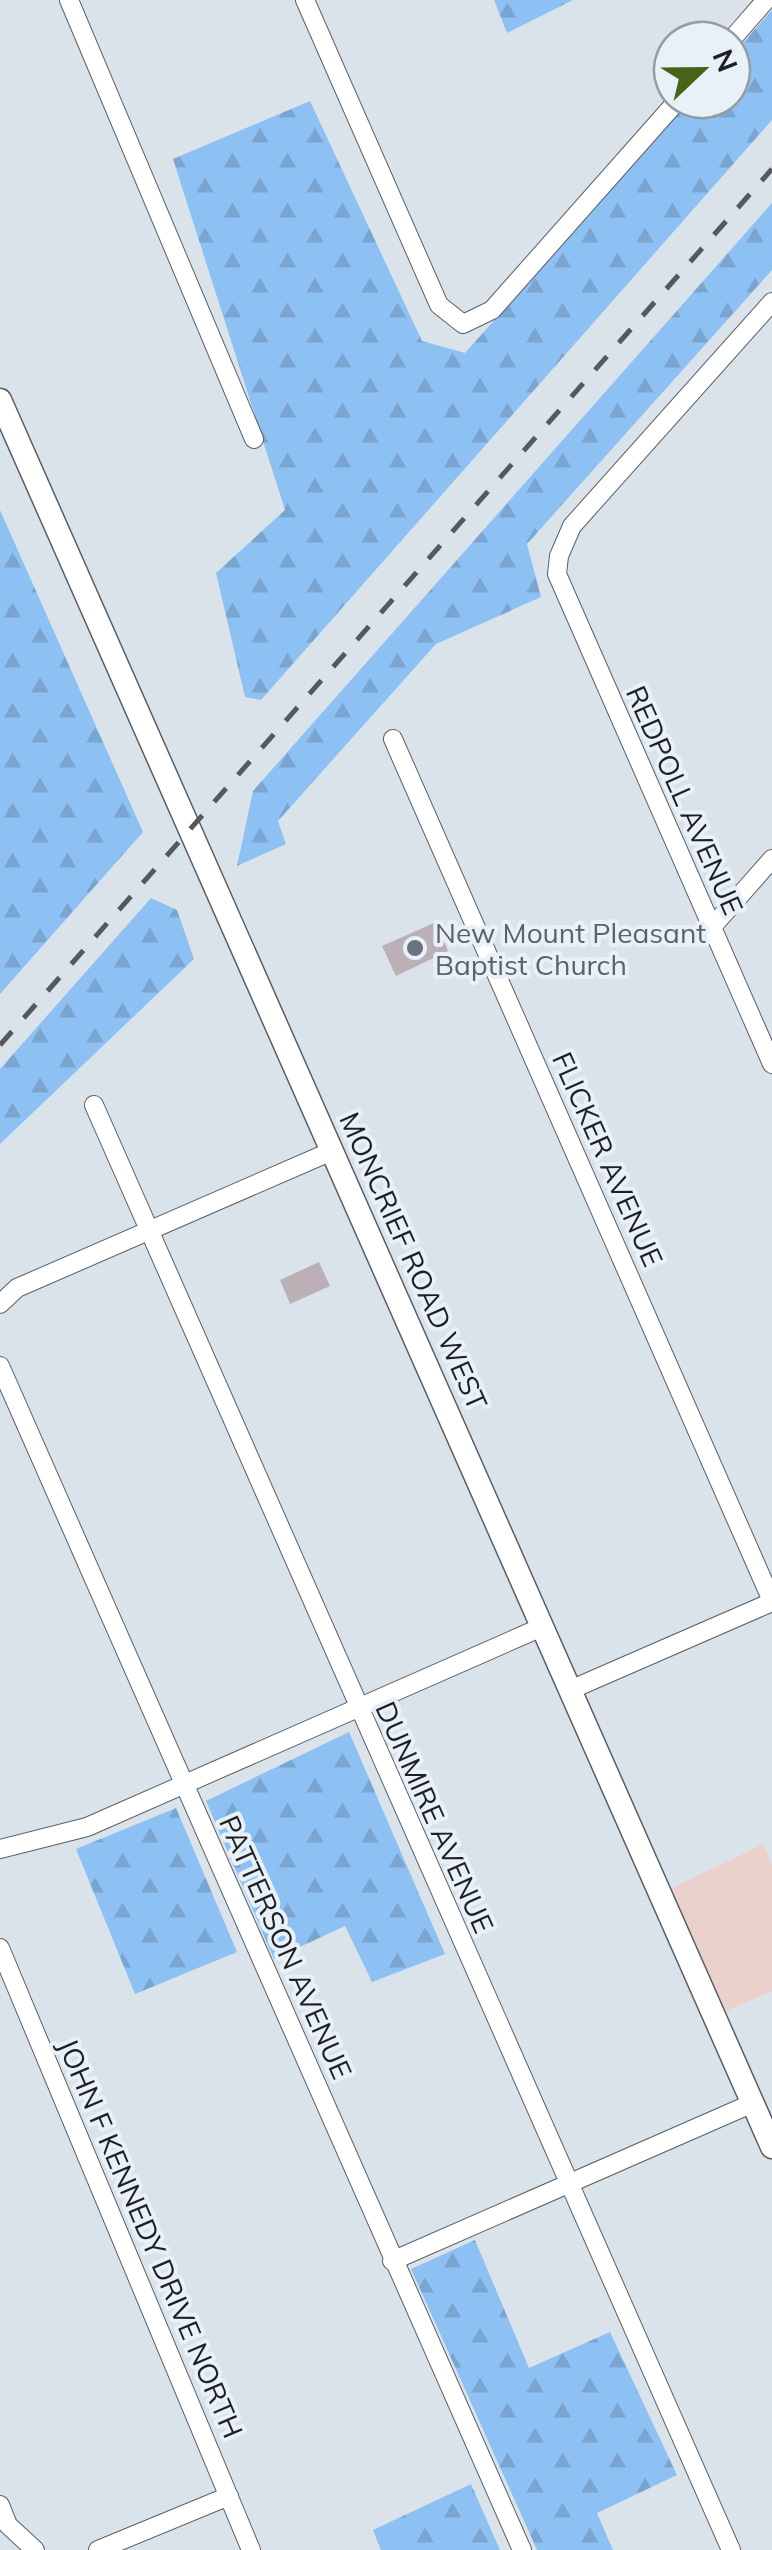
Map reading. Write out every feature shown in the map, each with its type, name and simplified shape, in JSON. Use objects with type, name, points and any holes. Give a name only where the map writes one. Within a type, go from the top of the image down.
[{"type":"street","points":[[69,0],[254,439]]},
{"type":"street","points":[[305,0],[439,305],[463,324],[492,310],[660,120]]},
{"type":"street","points":[[748,20],[766,0]]},
{"type":"street","name":"REDPOLL AVENUE","points":[[772,302],[572,526],[558,556],[562,592],[772,1064]]},
{"type":"street","name":"MONCRIEF ROAD WEST","points":[[0,400],[772,2147]]},
{"type":"street","name":"FLICKER AVENUE","points":[[393,739],[772,1601]]},
{"type":"street","points":[[712,928],[772,859]]},
{"type":"street","name":"DUNMIRE AVENUE","points":[[94,1105],[357,1710],[731,2550]]},
{"type":"street","points":[[0,1304],[17,1288],[332,1151]]},
{"type":"street","name":"PATTERSON AVENUE","points":[[0,1366],[522,2550]]},
{"type":"street","points":[[570,1690],[772,1601]]},
{"type":"street","points":[[0,1849],[87,1827],[542,1626]]},
{"type":"street","name":"JOHN F KENNEDY DRIVE NORTH","points":[[0,1948],[251,2550]]},
{"type":"street","points":[[392,2261],[753,2103]]},
{"type":"street","points":[[98,2550],[229,2496]]},
{"type":"street","points":[[0,2505],[8,2526],[34,2550]]},
{"type":"shaded area","points":[[763,1844],[772,1865],[772,1991],[722,2013],[668,1890]]},
{"type":"green space","points":[[494,0],[573,0],[507,33]]},
{"type":"green space","points":[[772,10],[772,120],[261,700],[245,697],[216,573],[285,510],[173,159],[310,101],[422,341],[465,353],[673,120],[752,120],[752,32]]},
{"type":"green space","points":[[772,203],[772,270],[527,544],[541,597],[436,644],[278,821],[286,844],[237,866],[253,791]]},
{"type":"green space","points":[[0,510],[143,832],[0,994]]},
{"type":"green space","points":[[151,898],[177,910],[194,959],[0,1144],[0,1069]]},
{"type":"green space","points":[[349,1732],[445,1954],[372,1982],[345,1926],[274,1959],[206,1801]]},
{"type":"green space","points":[[176,1808],[237,1952],[135,1994],[76,1849]]},
{"type":"green space","points":[[475,2240],[529,2368],[610,2332],[677,2475],[597,2513],[613,2550],[537,2550],[411,2269]]},
{"type":"green space","points":[[471,2484],[500,2550],[381,2550],[373,2530]]},
{"type":"building","name":"New Mount Pleasant Baptist Church","points":[[436,922],[448,951],[396,976],[382,946]]},
{"type":"building","points":[[319,1262],[330,1286],[290,1304],[280,1280]]},
{"type":"railway","points":[[0,1045],[772,169]]},
{"type":"place","name":"New Mount Pleasant Baptist Church","points":[[415,948]]}]
